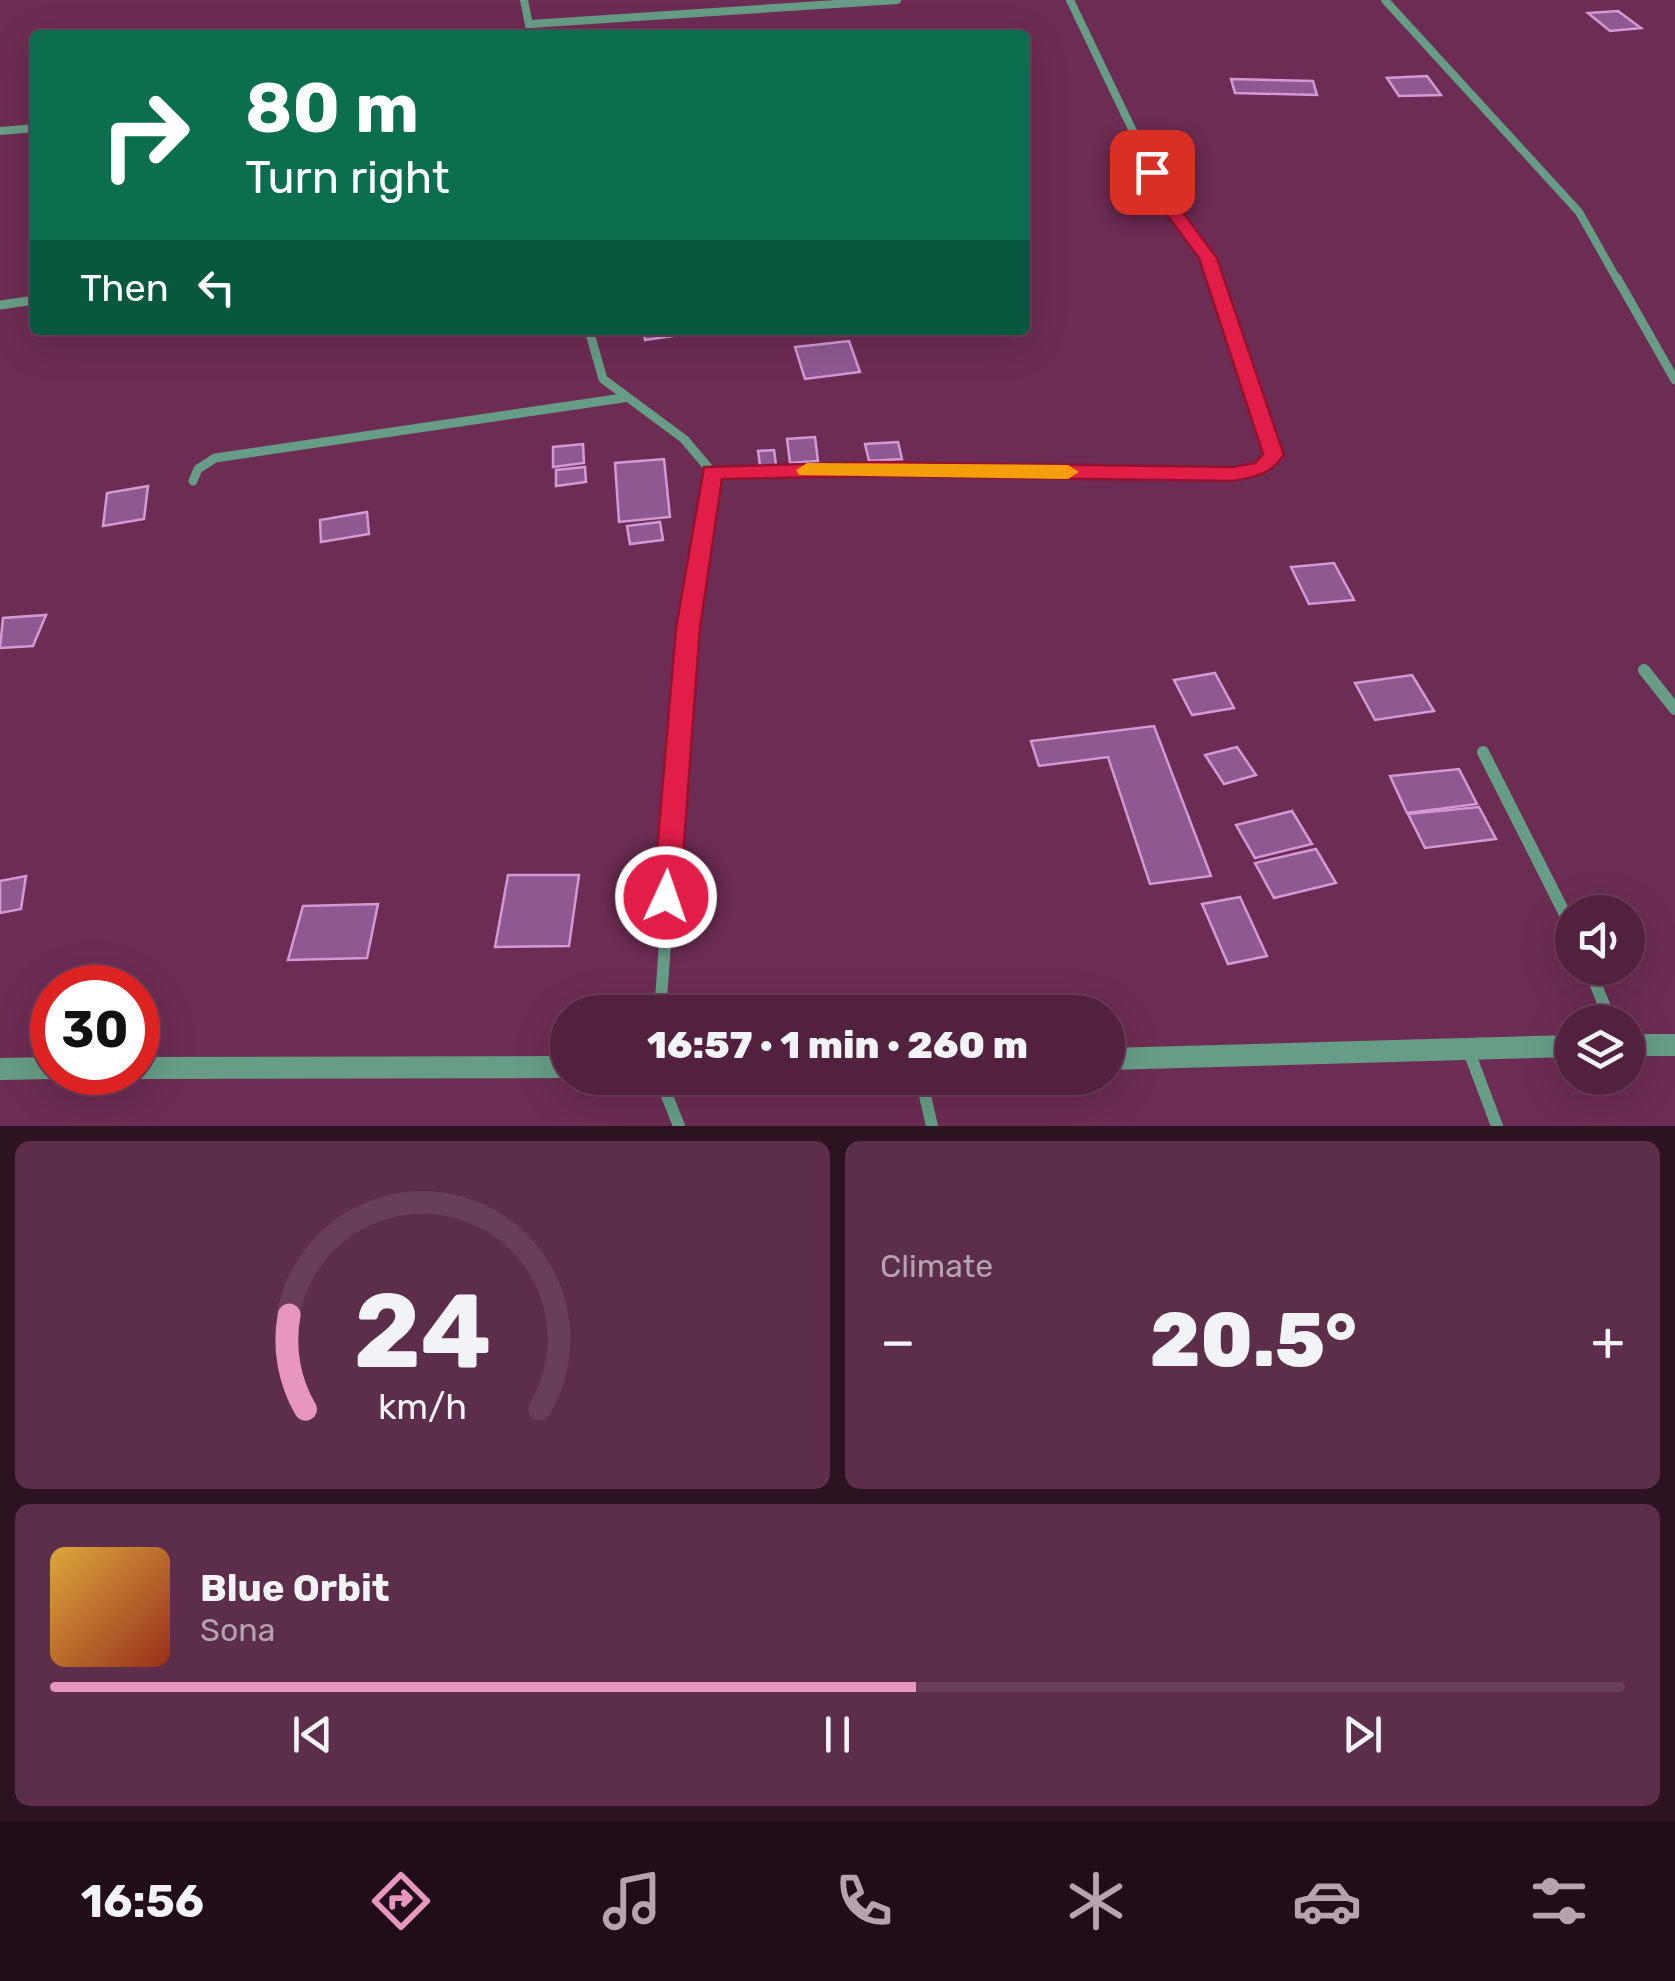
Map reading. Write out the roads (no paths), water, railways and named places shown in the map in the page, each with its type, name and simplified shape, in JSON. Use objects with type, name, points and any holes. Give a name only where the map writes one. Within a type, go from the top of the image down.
[{"type":"street","points":[[524,0],[530,30]]},
{"type":"street","points":[[530,24],[897,0]]},
{"type":"street","points":[[712,472],[878,469],[1232,474],[1262,468],[1274,455],[1208,258],[1168,204],[1070,0]]},
{"type":"street","points":[[1385,0],[1579,212],[1675,380]]},
{"type":"street","points":[[0,130],[30,128]]},
{"type":"street","points":[[0,305],[30,301]]},
{"type":"street","points":[[590,335],[603,379],[684,438],[712,472],[688,628],[674,762],[661,995]]},
{"type":"street","points":[[193,481],[198,469],[215,458],[624,398]]},
{"type":"street","points":[[1644,670],[1675,710]]},
{"type":"street","points":[[1483,752],[1555,895]]},
{"type":"street","points":[[1645,1044],[1675,1045]]},
{"type":"street","points":[[1125,1059],[1555,1047]]},
{"type":"street","points":[[1468,1050],[1497,1126]]},
{"type":"street","points":[[160,1068],[550,1067]]},
{"type":"street","points":[[0,1068],[30,1068]]},
{"type":"street","points":[[667,1095],[680,1126]]},
{"type":"street","points":[[925,1095],[932,1126]]}]
